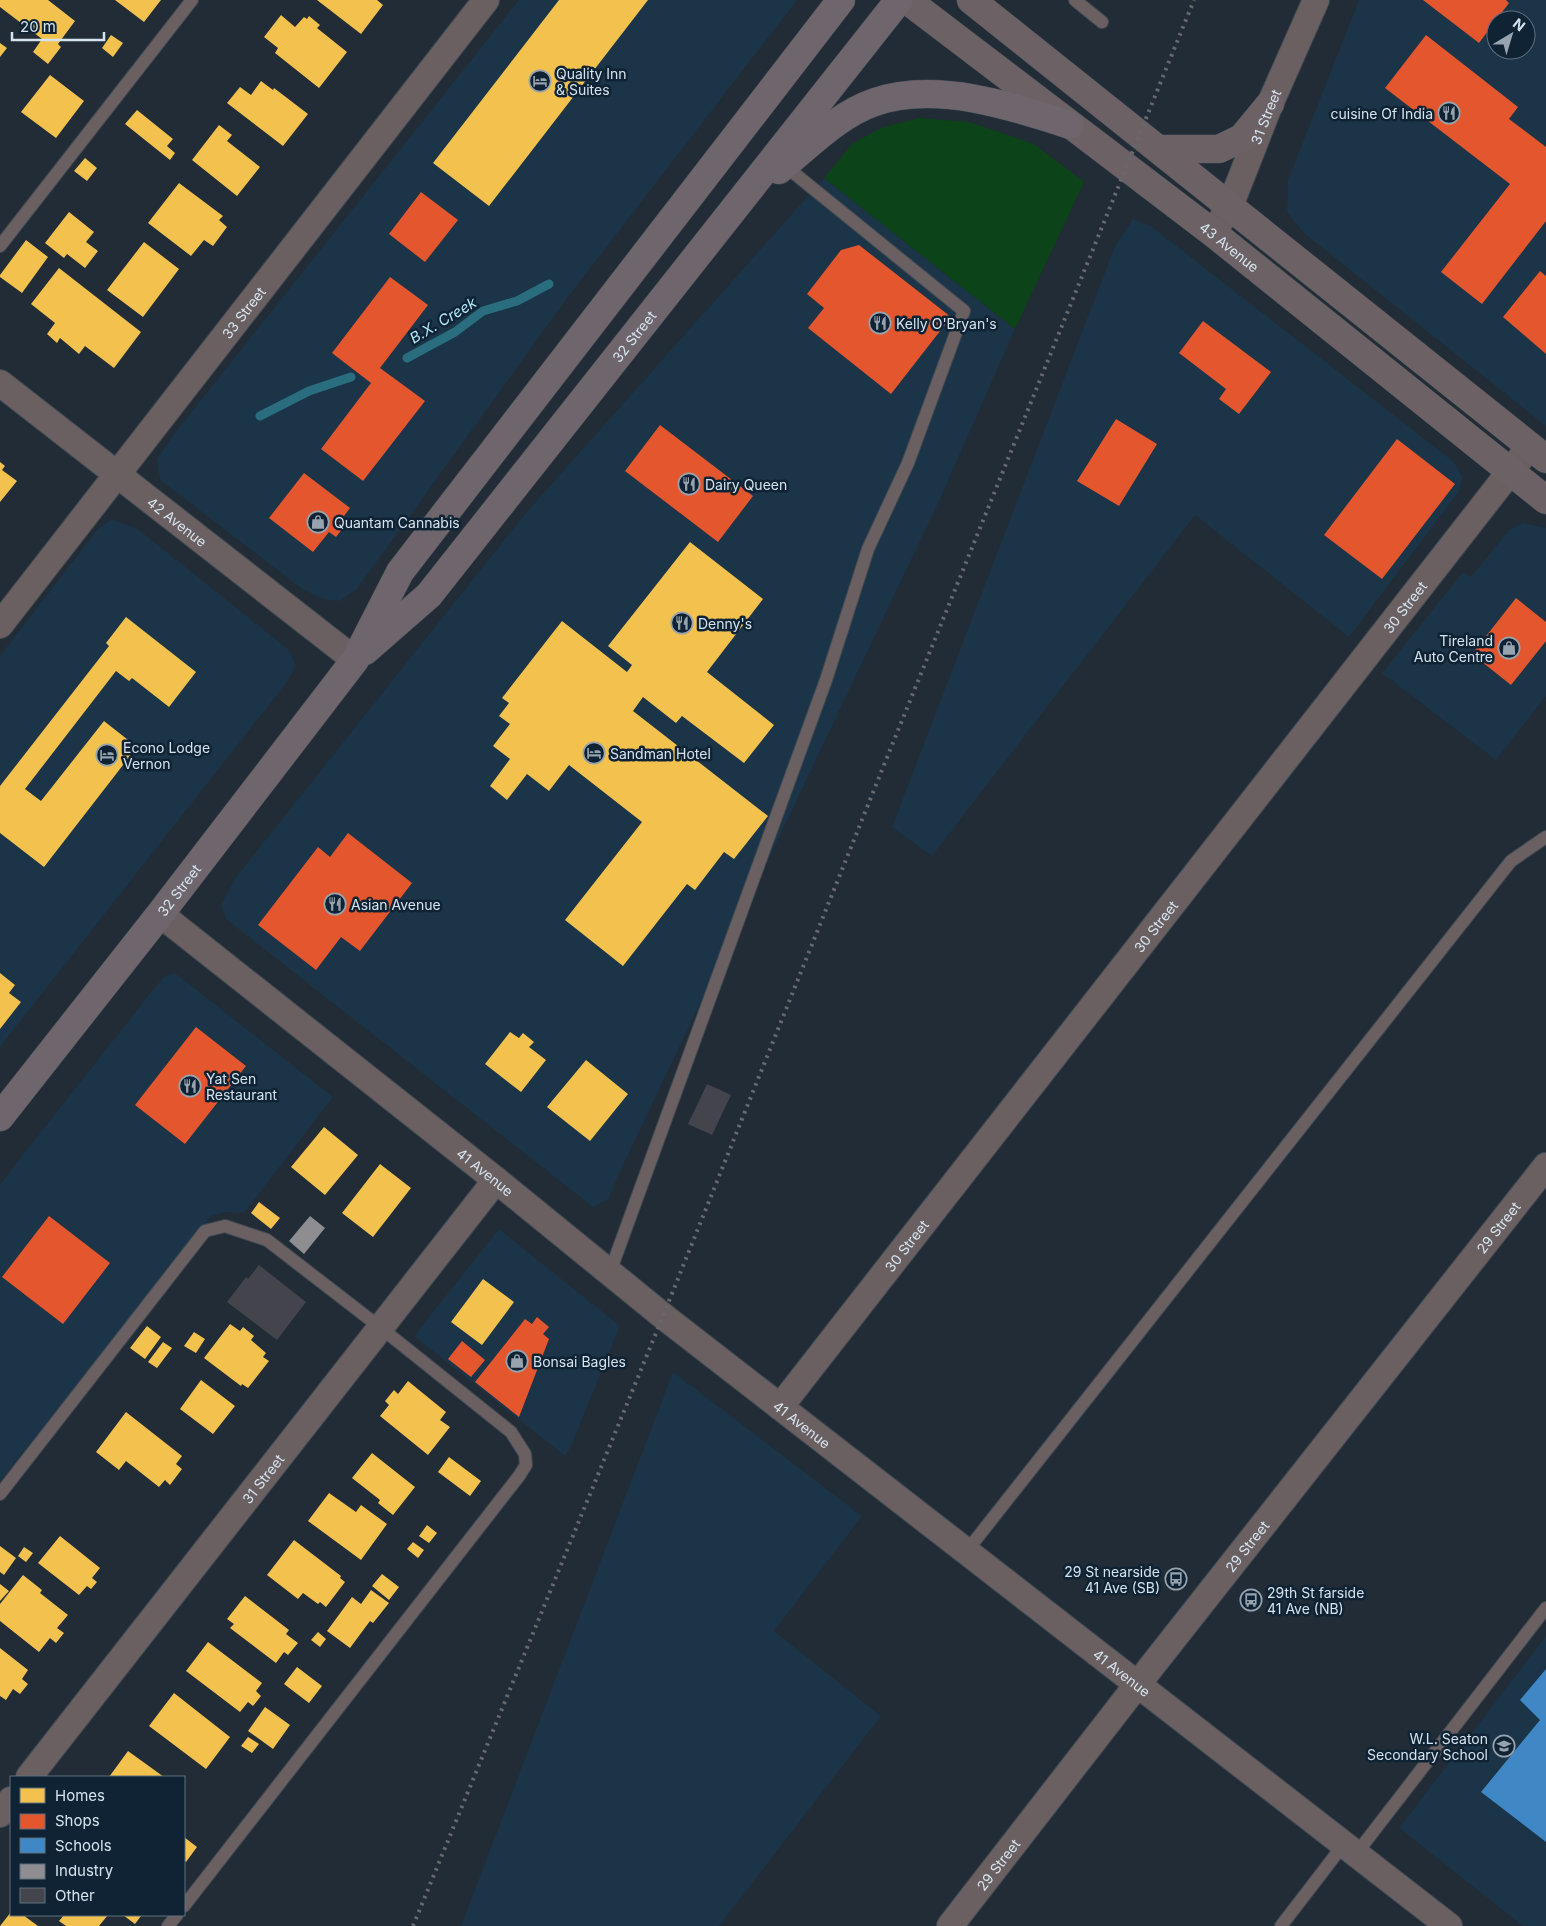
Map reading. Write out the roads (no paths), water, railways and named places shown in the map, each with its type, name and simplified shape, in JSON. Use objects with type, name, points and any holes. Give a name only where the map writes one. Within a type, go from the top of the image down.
[{"type":"highway","name":"32 Street","points":[[0,1117],[160,914],[355,660],[400,572],[841,0]]},
{"type":"highway","name":"32 Street","points":[[355,660],[429,595],[899,0]]},
{"type":"highway","points":[[742,198],[844,118],[875,102],[909,94],[961,96],[1010,106],[1070,125]]},
{"type":"street","name":"33 Street","points":[[0,625],[486,0]]},
{"type":"street","name":"43 Avenue","points":[[907,0],[1213,233],[1546,500]]},
{"type":"street","points":[[970,0],[1538,452]]},
{"type":"street","name":"31 Street","points":[[1213,233],[1230,206],[1270,104],[1316,0]]},
{"type":"street","points":[[1159,150],[1219,149],[1242,138],[1270,104]]},
{"type":"street","name":"42 Avenue","points":[[0,383],[355,660]]},
{"type":"street","name":"30 Street","points":[[780,1407],[1510,472],[1538,452]]},
{"type":"street","name":"41 Avenue","points":[[160,914],[496,1180],[663,1316],[1449,1926]]},
{"type":"street","name":"29 Street","points":[[950,1926],[1137,1685],[1546,1166]]},
{"type":"street","name":"31 Street","points":[[30,1776],[496,1180]]},
{"type":"street","points":[[0,1814],[10,1801]]},
{"type":"lane","points":[[0,246],[192,0]]},
{"type":"lane","points":[[1075,0],[1102,22]]},
{"type":"lane","points":[[610,1272],[826,680],[868,550],[908,463],[964,311],[784,165]]},
{"type":"lane","points":[[966,1552],[1510,861],[1546,837]]},
{"type":"lane","points":[[0,1494],[206,1231],[225,1226],[267,1240],[381,1328],[510,1432],[525,1454],[526,1466],[185,1905]]},
{"type":"lane","points":[[1281,1926],[1350,1849],[1546,1608]]},
{"type":"lane","points":[[168,1926],[176,1916]]},
{"type":"waterway","name":"B.X. Creek","points":[[407,358],[455,332],[483,311],[517,301],[549,284]]},
{"type":"waterway","name":"B.X. Creek","points":[[260,416],[309,391],[351,377]]},
{"type":"railway","points":[[413,1926],[663,1316],[1194,0]]},
{"type":"place","name":"Quality Inn & Suites","points":[[540,81]]},
{"type":"place","name":"cuisine Of India","points":[[1449,113]]},
{"type":"place","name":"Kelly O'Bryan's","points":[[880,323]]},
{"type":"place","name":"Dairy Queen","points":[[689,484]]},
{"type":"place","name":"Quantam Cannabis","points":[[318,522]]},
{"type":"place","name":"Denny's","points":[[682,623]]},
{"type":"place","name":"Tireland Auto Centre","points":[[1509,648]]},
{"type":"place","name":"Sandman Hotel","points":[[594,753]]},
{"type":"place","name":"Econo Lodge Vernon","points":[[107,755]]},
{"type":"place","name":"Asian Avenue","points":[[335,904]]},
{"type":"place","name":"Yat Sen Restaurant","points":[[190,1086]]},
{"type":"place","name":"Bonsai Bagles","points":[[517,1361]]},
{"type":"place","name":"29 St nearside 41 Ave (SB)","points":[[1176,1579]]},
{"type":"place","name":"29th St farside 41 Ave (NB)","points":[[1251,1600]]},
{"type":"place","name":"W.L. Seaton Secondary School","points":[[1504,1746]]}]
